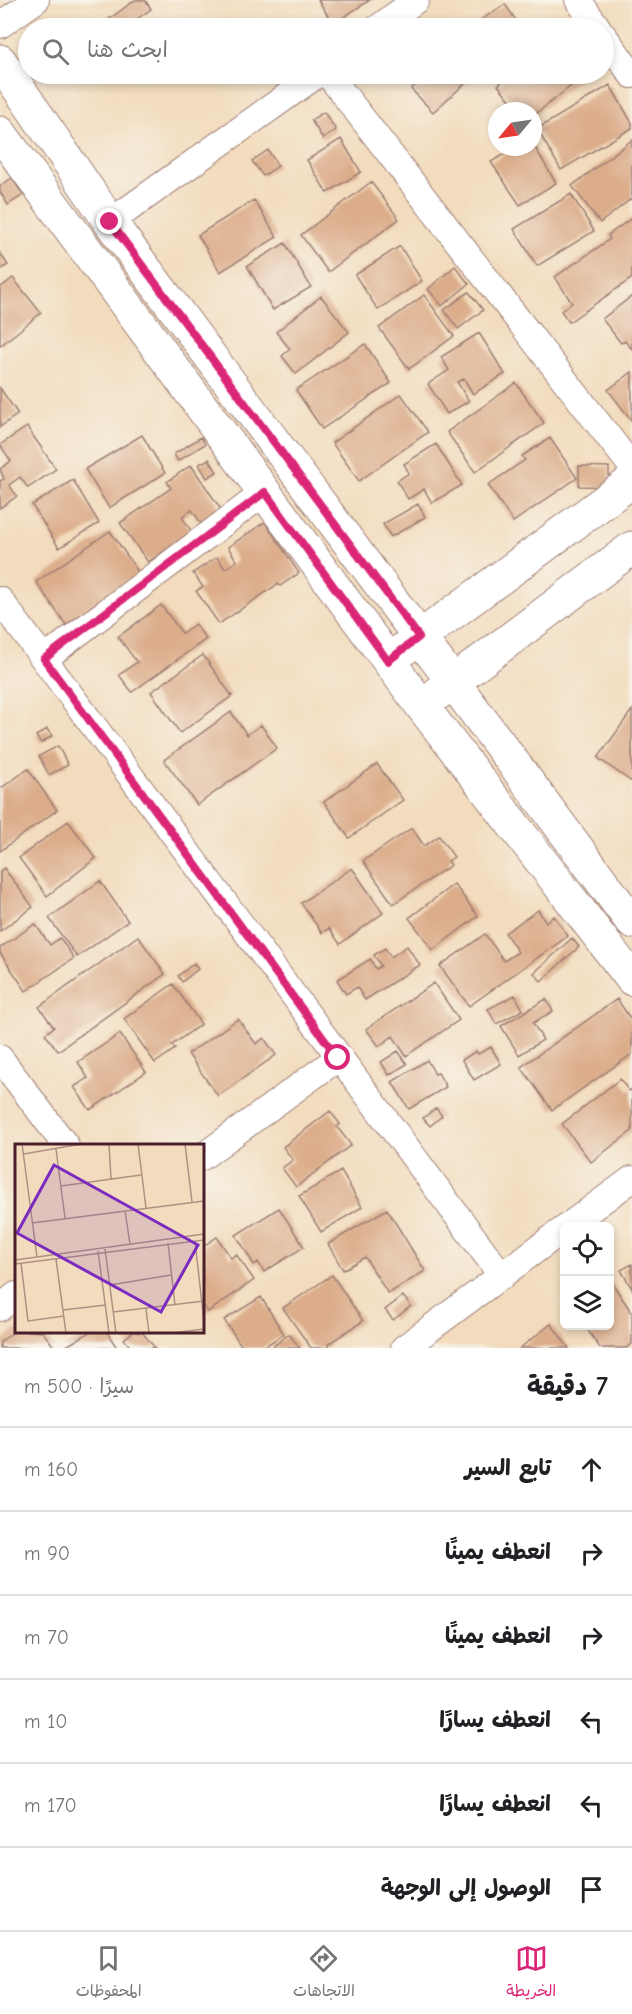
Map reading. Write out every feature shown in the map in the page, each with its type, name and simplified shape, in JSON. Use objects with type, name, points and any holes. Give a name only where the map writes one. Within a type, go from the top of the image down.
[{"type":"street","points":[[0,25],[36,0]]},
{"type":"street","points":[[392,18],[416,0]]},
{"type":"street","points":[[578,0],[591,18]]},
{"type":"street","points":[[614,51],[632,75]]},
{"type":"street","points":[[0,61],[110,222],[632,922]]},
{"type":"street","points":[[110,222],[304,84]]},
{"type":"street","points":[[336,84],[632,467]]},
{"type":"street","points":[[0,133],[388,661],[632,979]]},
{"type":"street","points":[[388,661],[632,481]]},
{"type":"street","points":[[44,659],[265,492]]},
{"type":"street","points":[[421,705],[632,549]]},
{"type":"street","points":[[0,600],[502,1276]]},
{"type":"street","points":[[0,1058],[64,1144]]},
{"type":"street","points":[[204,1156],[338,1058]]},
{"type":"street","points":[[575,1222],[632,1179]]},
{"type":"street","points":[[404,1348],[560,1232]]},
{"type":"street","points":[[0,1308],[15,1296]]},
{"type":"building","points":[[135,0],[145,0],[151,9],[138,18],[111,18]]},
{"type":"building","points":[[318,0],[370,0],[342,18],[329,18]]},
{"type":"building","points":[[505,4],[514,18],[484,18]]},
{"type":"building","points":[[417,84],[465,84],[433,112],[411,89]]},
{"type":"building","points":[[499,84],[573,84],[542,109],[542,102],[512,102]]},
{"type":"building","points":[[610,85],[632,123],[632,128],[561,170],[542,138],[542,126]]},
{"type":"building","points":[[324,112],[336,130],[323,139],[311,120]]},
{"type":"building","points":[[341,139],[361,172],[327,193],[307,160]]},
{"type":"building","points":[[632,140],[632,198],[600,223],[572,186]]},
{"type":"building","points":[[268,150],[278,166],[263,176],[252,161]]},
{"type":"building","points":[[501,156],[540,156],[556,183],[520,205],[491,162]]},
{"type":"building","points":[[12,178],[23,195],[8,205],[0,192],[0,186]]},
{"type":"building","points":[[371,182],[399,219],[328,272],[301,235]]},
{"type":"building","points":[[571,194],[594,231],[537,266],[514,229]]},
{"type":"building","points":[[254,200],[277,237],[220,272],[198,235]]},
{"type":"building","points":[[632,218],[632,278],[569,322],[561,311],[572,303],[555,277],[610,239],[608,235]]},
{"type":"building","points":[[285,243],[311,287],[273,310],[247,266]]},
{"type":"building","points":[[400,246],[422,281],[378,310],[355,275]]},
{"type":"building","points":[[0,253],[8,265],[0,270]]},
{"type":"building","points":[[455,266],[469,284],[442,306],[428,289]]},
{"type":"building","points":[[13,278],[41,313],[0,346],[0,288]]},
{"type":"building","points":[[469,292],[483,310],[458,329],[444,310]]},
{"type":"building","points":[[424,295],[454,336],[409,369],[379,328]]},
{"type":"building","points":[[321,296],[349,332],[296,374],[282,356],[290,349],[276,332]]},
{"type":"building","points":[[632,296],[632,349],[625,341],[621,343],[602,319]]},
{"type":"building","points":[[479,333],[505,374],[473,394],[464,379],[457,382],[469,401],[447,414],[428,384],[449,370],[441,357]]},
{"type":"building","points":[[365,344],[391,383],[322,429],[296,390]]},
{"type":"building","points":[[632,372],[632,421],[608,390]]},
{"type":"building","points":[[516,383],[544,423],[475,472],[447,432]]},
{"type":"building","points":[[0,388],[18,414],[0,427]]},
{"type":"building","points":[[401,394],[428,432],[359,481],[332,443]]},
{"type":"building","points":[[27,427],[56,469],[28,488],[20,477],[9,485],[17,496],[0,508],[0,481],[4,479],[0,469],[11,461],[0,445]]},
{"type":"building","points":[[142,435],[165,473],[109,508],[85,469]]},
{"type":"building","points":[[201,437],[205,444],[178,461],[174,454]]},
{"type":"building","points":[[550,438],[577,478],[513,522],[488,485],[525,460],[522,456]]},
{"type":"building","points":[[436,444],[462,485],[432,503],[424,489],[408,499],[397,481],[409,473],[404,464]]},
{"type":"building","points":[[209,459],[217,472],[207,478],[199,464]]},
{"type":"building","points":[[191,465],[222,511],[202,525],[192,510],[182,517],[192,532],[148,562],[120,523],[171,488],[167,482]]},
{"type":"building","points":[[579,466],[609,467],[609,487],[579,486]]},
{"type":"building","points":[[73,480],[99,523],[59,548],[32,505]]},
{"type":"building","points":[[418,504],[425,517],[391,537],[383,524]]},
{"type":"building","points":[[265,522],[299,573],[280,586],[278,584],[219,624],[196,591],[203,587],[193,573],[217,557],[225,569],[237,561],[228,547]]},
{"type":"building","points":[[110,531],[139,573],[66,625],[36,582]]},
{"type":"building","points":[[161,605],[182,633],[195,624],[206,639],[132,692],[119,675],[137,662],[118,637]]},
{"type":"building","points":[[203,655],[232,696],[180,733],[151,692]]},
{"type":"building","points":[[632,710],[632,782],[598,758]]},
{"type":"building","points":[[231,712],[247,735],[261,725],[277,748],[197,805],[164,760]]},
{"type":"building","points":[[47,729],[52,736],[41,743],[36,736]]},
{"type":"building","points":[[58,746],[68,765],[49,775],[39,756]]},
{"type":"building","points":[[377,764],[403,800],[349,838],[324,802]]},
{"type":"building","points":[[28,769],[57,810],[0,851],[0,789]]},
{"type":"building","points":[[68,821],[96,858],[47,896],[19,858]]},
{"type":"building","points":[[412,828],[424,846],[439,836],[454,857],[448,861],[451,865],[393,904],[363,861]]},
{"type":"building","points":[[4,868],[33,907],[0,931],[0,871]]},
{"type":"building","points":[[352,868],[383,913],[340,944],[329,928],[322,933],[301,903]]},
{"type":"building","points":[[100,881],[128,921],[77,957],[49,918]]},
{"type":"building","points":[[454,884],[478,916],[433,950],[409,918]]},
{"type":"building","points":[[538,910],[546,922],[554,916],[568,936],[469,1006],[440,966],[485,934],[504,961],[518,952],[505,933]]},
{"type":"building","points":[[35,924],[50,945],[60,938],[74,958],[26,991],[0,953],[0,948]]},
{"type":"building","points":[[138,936],[165,974],[58,1051],[45,1034],[54,1027],[39,1007]]},
{"type":"building","points":[[572,938],[579,947],[541,981],[534,973]]},
{"type":"building","points":[[407,946],[420,965],[365,1000],[357,987],[346,994],[337,980],[370,959],[376,969],[381,966],[374,955],[385,948],[391,957]]},
{"type":"building","points":[[194,963],[198,969],[182,982],[178,976]]},
{"type":"building","points":[[434,983],[459,1020],[406,1056],[393,1036],[379,1046],[366,1029]]},
{"type":"building","points":[[173,984],[201,1024],[172,1045],[175,1049],[155,1063],[124,1019]]},
{"type":"building","points":[[515,995],[523,1010],[496,1024],[488,1009]]},
{"type":"building","points":[[546,999],[553,1011],[533,1023],[543,1040],[519,1055],[501,1026]]},
{"type":"building","points":[[617,999],[632,1021],[632,1054],[552,1110],[521,1067]]},
{"type":"building","points":[[238,1019],[256,1044],[264,1038],[276,1055],[218,1096],[188,1054]]},
{"type":"building","points":[[120,1034],[146,1072],[90,1110],[74,1087],[88,1078],[78,1062]]},
{"type":"building","points":[[491,1047],[501,1064],[474,1080],[462,1060],[476,1051],[478,1054]]},
{"type":"building","points":[[398,1051],[407,1064],[389,1075],[381,1062]]},
{"type":"building","points":[[427,1060],[446,1087],[409,1109],[392,1082]]},
{"type":"building","points":[[620,1079],[629,1091],[632,1089],[632,1131],[591,1162],[562,1124]]},
{"type":"building","points":[[436,1108],[442,1116],[430,1126],[423,1118]]},
{"type":"building","points":[[330,1111],[340,1124],[337,1127],[351,1145],[296,1187],[282,1168],[293,1160],[283,1147]]},
{"type":"building","points":[[341,1171],[362,1207],[321,1232],[299,1196]]},
{"type":"building","points":[[279,1208],[304,1247],[264,1272],[258,1262],[254,1265],[236,1235]]},
{"type":"building","points":[[387,1209],[425,1271],[388,1294],[365,1257],[343,1270],[328,1244]]},
{"type":"building","points":[[217,1237],[231,1258],[236,1254],[254,1280],[208,1312],[204,1307],[204,1246]]},
{"type":"building","points":[[632,1264],[632,1289],[621,1270]]},
{"type":"building","points":[[332,1275],[363,1321],[328,1344],[330,1348],[311,1348],[283,1308]]},
{"type":"building","points":[[614,1286],[632,1313],[632,1344],[626,1348],[600,1348],[588,1330],[614,1330]]},
{"type":"building","points":[[403,1296],[411,1306],[393,1320],[385,1310]]},
{"type":"building","points":[[261,1297],[284,1334],[262,1348],[243,1348],[224,1320]]},
{"type":"building","points":[[551,1324],[569,1348],[520,1348]]},
{"type":"building","points":[[15,1331],[15,1333],[44,1333],[55,1348],[0,1348],[0,1342]]},
{"type":"building","points":[[88,1333],[108,1333],[117,1348],[63,1348]]},
{"type":"building","points":[[132,1333],[143,1333],[155,1348],[131,1348],[124,1339]]},
{"type":"building","points":[[289,1334],[300,1348],[271,1348]]},
{"type":"route","points":[[110,222],[419,637],[388,661],[265,492],[44,659],[338,1058]]}]
